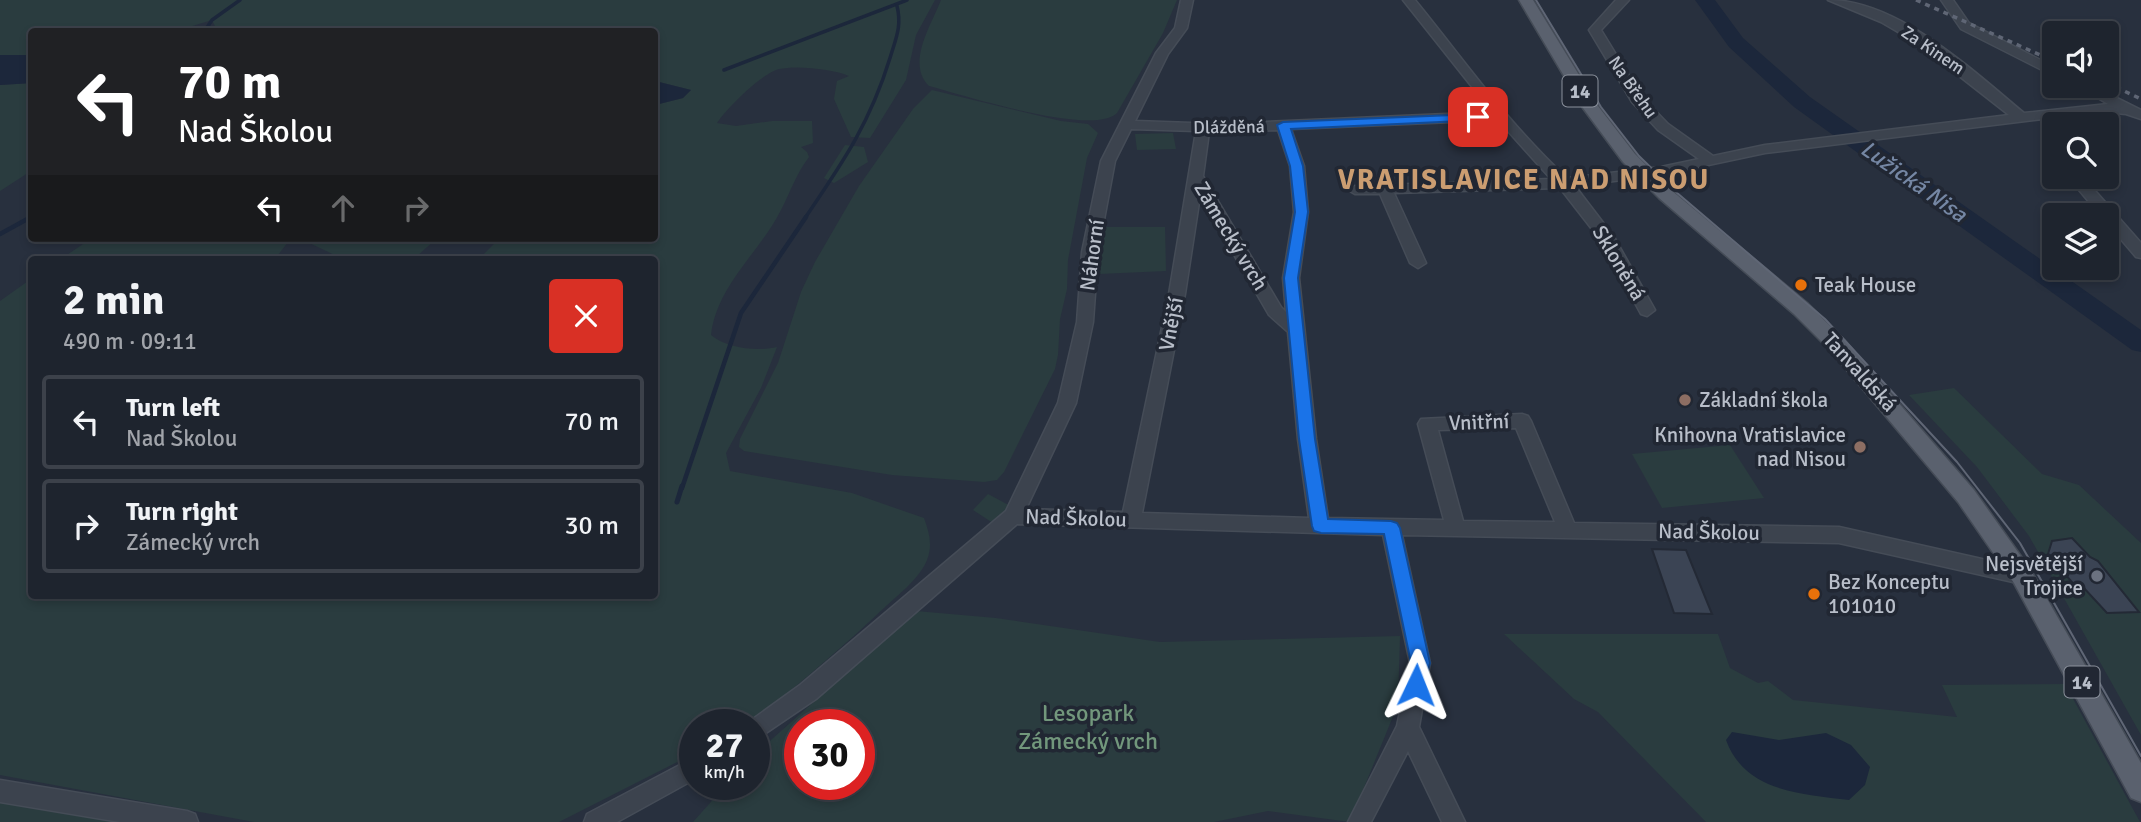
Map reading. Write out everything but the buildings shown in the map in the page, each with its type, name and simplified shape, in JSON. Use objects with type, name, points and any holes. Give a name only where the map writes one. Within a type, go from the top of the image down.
[{"type":"main road","name":"Tanvaldská","points":[[1526,0],[1591,108],[1644,174],[1801,309],[1837,345],[1966,496],[2022,576],[2141,789]]},
{"type":"street","name":"Náhorní","points":[[1013,516],[1070,395],[1084,322],[1090,253],[1108,161],[1162,53],[1181,28],[1187,0]]},
{"type":"street","name":"Skloněná","points":[[1409,0],[1502,116],[1542,163],[1564,183],[1609,240],[1647,310]]},
{"type":"street","name":"Na Břehu","points":[[1623,0],[1595,30],[1637,99],[1663,127],[1711,161]]},
{"type":"street","name":"Za Kinem","points":[[1834,0],[1883,19],[1921,40],[1963,69],[2021,118]]},
{"type":"street","points":[[1947,0],[1965,26],[2042,66]]},
{"type":"street","points":[[2082,98],[2090,110]]},
{"type":"street","points":[[2106,98],[2134,113]]},
{"type":"street","points":[[2071,112],[2090,110],[2134,113]]},
{"type":"street","points":[[1355,190],[1564,183],[1644,174],[1765,149],[2042,115]]},
{"type":"street","name":"Dlážděná","points":[[1125,125],[1203,128],[1502,116]]},
{"type":"street","name":"Zámecký vrch","points":[[1283,125],[1297,166],[1301,212],[1291,278],[1295,329],[1321,526]]},
{"type":"street","name":"Vnější","points":[[1131,520],[1177,295],[1203,128]]},
{"type":"street","name":"Zámecký vrch","points":[[1194,174],[1275,311],[1295,329]]},
{"type":"street","points":[[1385,189],[1419,263]]},
{"type":"street","points":[[2085,189],[2141,253]]},
{"type":"street","name":"Vnitřní","points":[[1456,529],[1427,424],[1522,421],[1568,530]]},
{"type":"street","name":"Nad Školou","points":[[770,719],[808,692],[1013,516],[1391,528],[1839,534],[2022,576]]},
{"type":"street","points":[[1359,822],[1408,728],[1420,663],[1391,528]]},
{"type":"street","points":[[1408,728],[1454,822]]},
{"type":"street","points":[[595,822],[679,776]]},
{"type":"street","points":[[0,791],[187,822]]},
{"type":"green space","points":[[0,0],[935,0],[916,35],[906,80],[870,138],[851,137],[834,99],[837,81],[849,76],[815,68],[795,67],[772,72],[745,92],[717,123],[736,126],[772,121],[812,121],[813,143],[801,147],[809,157],[772,225],[730,285],[715,317],[711,335],[742,348],[777,347],[761,388],[726,453],[730,471],[852,493],[924,518],[930,544],[924,567],[908,586],[853,637],[768,709],[679,709],[679,761],[559,822],[254,822],[0,775],[0,301],[28,281],[28,599],[658,599],[658,256],[482,256],[496,242],[658,242],[658,104],[683,98],[691,90],[658,82],[658,28],[216,28],[212,20],[186,28],[28,28],[28,55],[0,55]]},
{"type":"green space","points":[[941,0],[1177,0],[1163,33],[1117,113],[1104,119],[1083,120],[1027,112],[929,86],[920,67],[920,56]]},
{"type":"green space","points":[[28,83],[28,173],[0,191],[0,85]]},
{"type":"green space","points":[[932,90],[1061,121],[1088,124],[1098,133],[1087,158],[1068,260],[1067,289],[1060,319],[1055,369],[1004,472],[997,480],[984,482],[892,475],[744,451],[739,447],[740,439],[778,363],[801,292],[815,262],[859,186],[913,109]]},
{"type":"green space","points":[[1173,133],[1176,149],[1137,150],[1135,134]]},
{"type":"green space","points":[[845,145],[864,147],[868,162],[834,183],[824,178]]},
{"type":"green space","points":[[1104,227],[1165,227],[1166,271],[1099,274]]},
{"type":"green space","points":[[86,242],[288,242],[277,256],[65,256]]},
{"type":"green space","points":[[307,242],[433,242],[417,256],[337,256]]},
{"type":"green space","points":[[1954,388],[2042,474],[2079,485],[2141,543],[2141,735],[2029,536],[1977,467],[1909,395]]},
{"type":"green space","points":[[1730,445],[1764,498],[1662,508],[1632,454]]},
{"type":"green space","points":[[988,494],[1016,509],[996,525],[973,510]]},
{"type":"green space","name":"Lesopark Zámecký vrch","points":[[916,611],[996,618],[1160,642],[1400,636],[1398,704],[1350,822],[1268,811],[1214,822],[693,822],[713,800],[770,800],[770,741],[784,728],[784,800],[875,800],[875,709],[806,709]]},
{"type":"green space","points":[[1504,634],[1718,634],[1730,668],[1758,683],[1768,681],[1793,700],[1957,717],[1942,685],[2065,684],[2140,822],[1706,822],[1598,712],[1574,699]]},
{"type":"green space","points":[[0,802],[118,822],[0,822]]},
{"type":"water","points":[[0,55],[28,55],[28,83],[0,85]]},
{"type":"water","points":[[658,82],[691,90],[683,98],[658,104]]},
{"type":"water","points":[[1732,732],[1779,740],[1826,733],[1851,745],[1870,767],[1865,785],[1849,800],[1777,787],[1746,770],[1735,757],[1726,740]]},
{"type":"waterway","points":[[207,28],[212,20],[240,0]]},
{"type":"waterway","points":[[724,70],[907,0]]},
{"type":"waterway","name":"Lužická Nisa","points":[[1705,0],[1736,42],[1802,102],[2141,343]]},
{"type":"waterway","points":[[805,218],[843,160],[874,103],[899,26],[897,6]]},
{"type":"waterway","points":[[682,488],[741,313],[806,217]]},
{"type":"waterway","points":[[0,234],[28,219]]},
{"type":"waterway","points":[[677,502],[682,486]]},
{"type":"tram line","points":[[1536,0],[1601,107],[1639,156],[1676,192],[1825,319],[1957,462],[2020,543],[2141,756]]},
{"type":"railway","points":[[1916,0],[2042,56]]},
{"type":"railway","points":[[2119,89],[2141,99]]},
{"type":"place","name":"Teak House","points":[[1801,285]]},
{"type":"place","name":"Základní škola","points":[[1685,400]]},
{"type":"place","name":"Knihovna Vratislavice nad Nisou","points":[[1860,447]]},
{"type":"place","name":"Nejsvětější Trojice","points":[[2097,576]]},
{"type":"place","name":"Bez Konceptu 101010","points":[[1814,594]]},
{"type":"district","name":"VRATISLAVICE NAD NISOU","points":[[1524,179]]},
{"type":"route","points":[[1416,685],[1420,663],[1391,528],[1321,526],[1307,439],[1293,309],[1291,278],[1298,247],[1301,212],[1297,166],[1283,125],[1478,117]]}]
